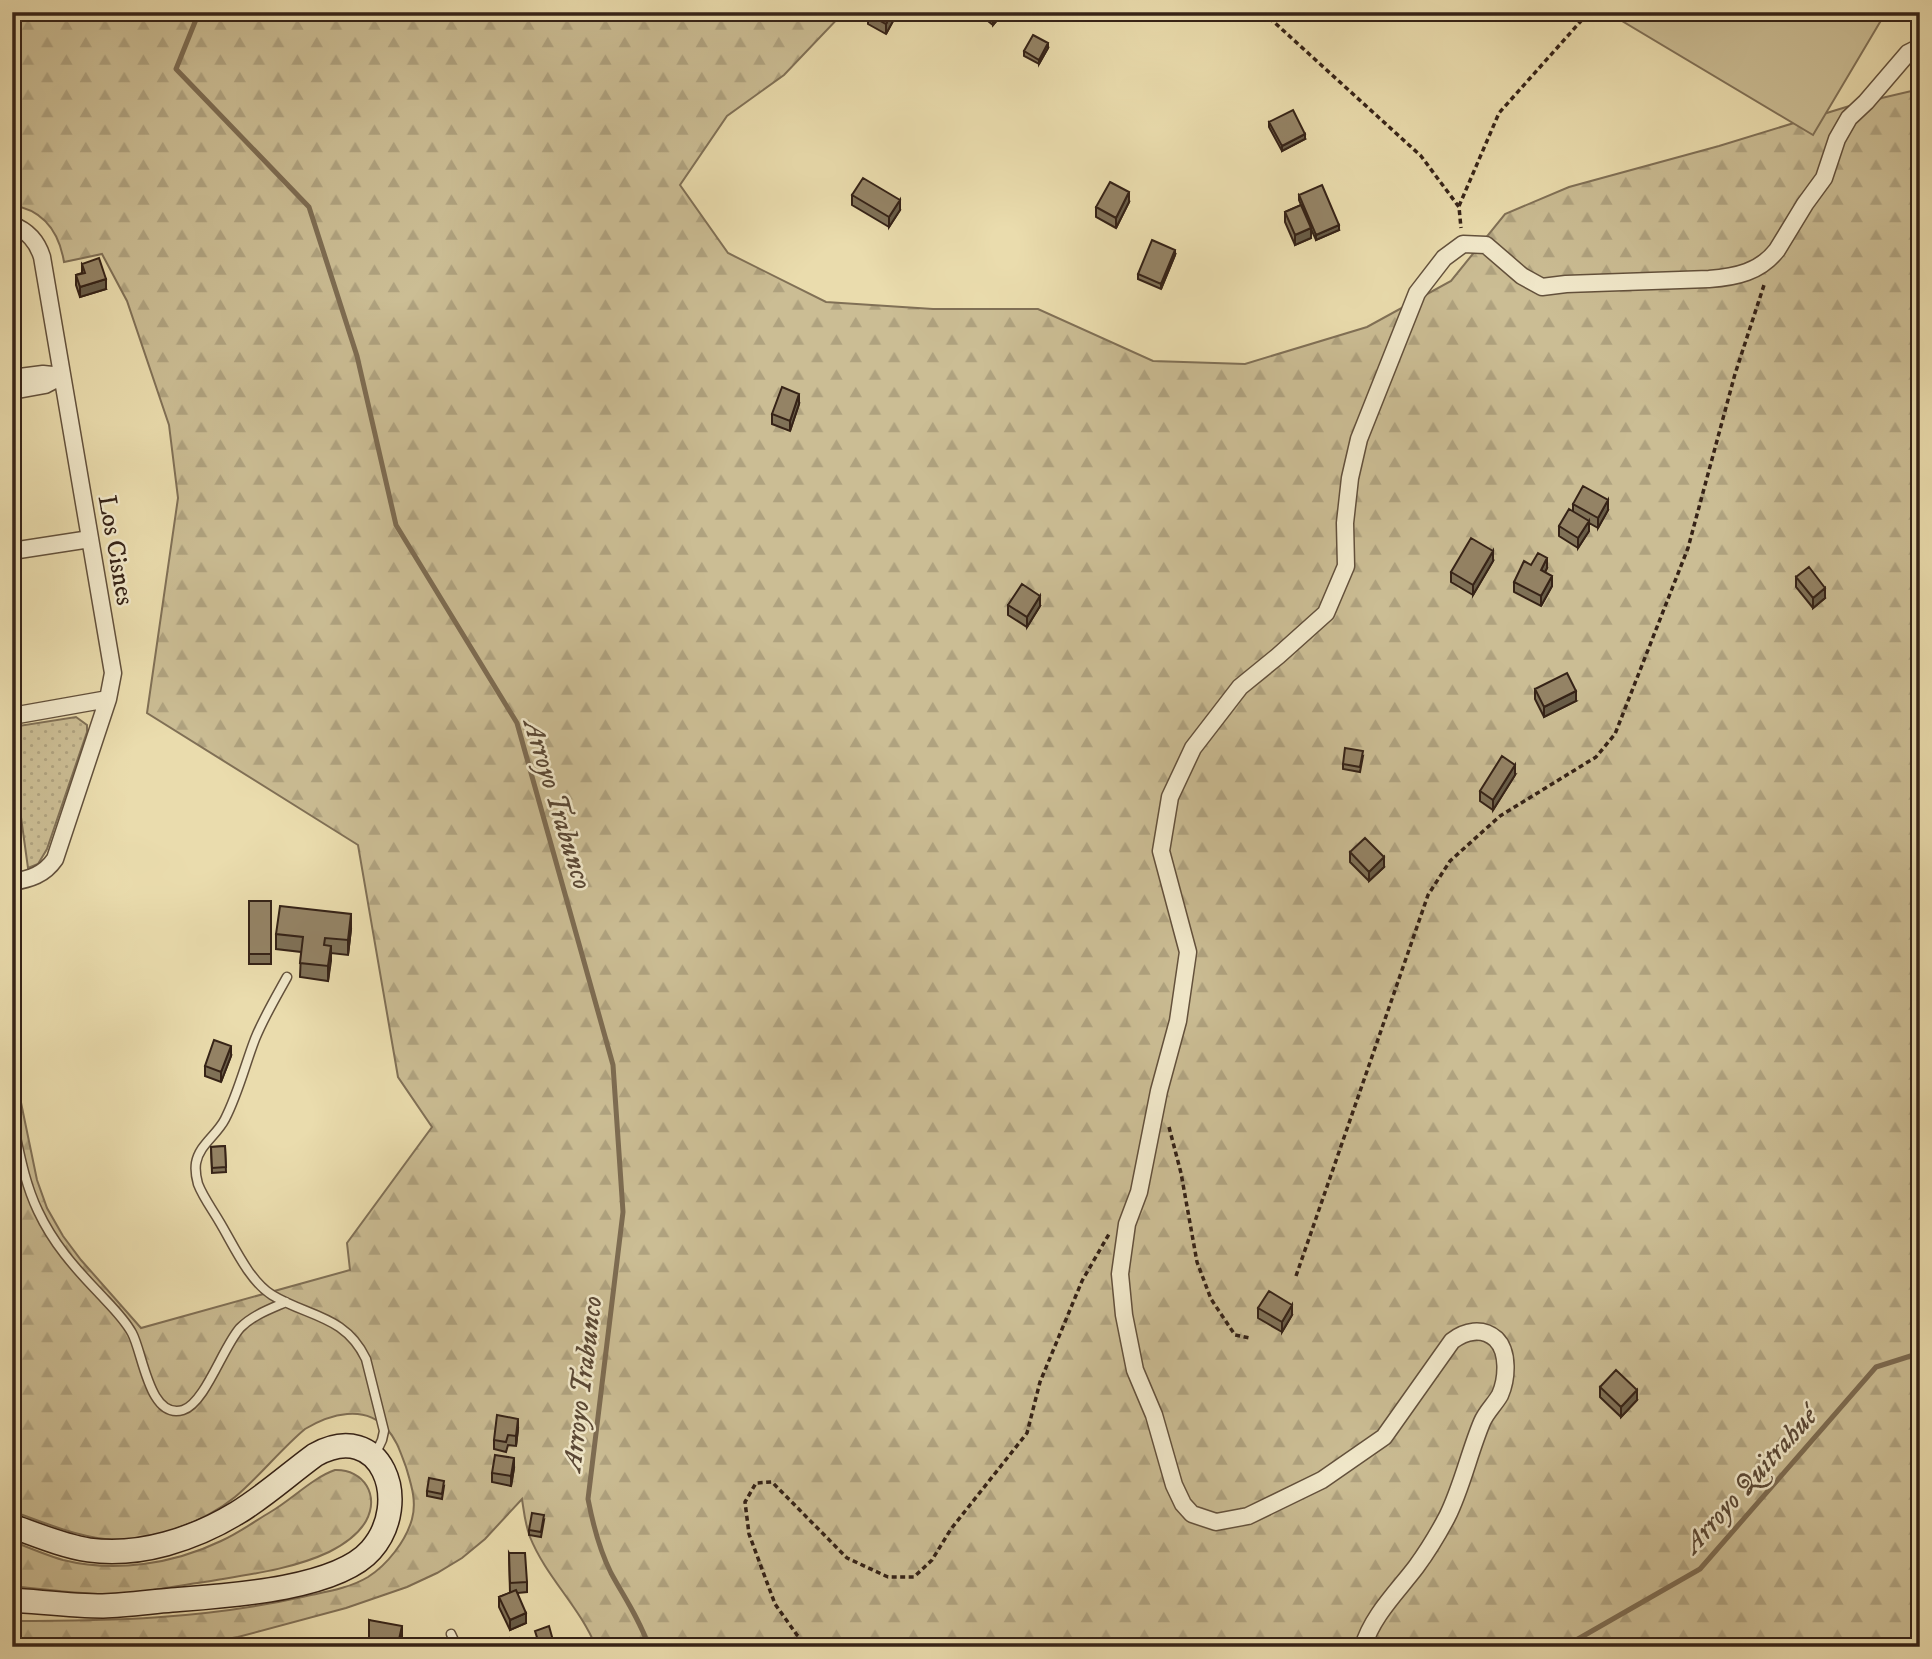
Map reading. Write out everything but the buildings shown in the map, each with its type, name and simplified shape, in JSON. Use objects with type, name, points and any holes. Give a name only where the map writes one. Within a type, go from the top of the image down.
[{"type":"street","points":[[1363,1647],[1374,1623],[1418,1565],[1447,1516],[1483,1418],[1500,1394],[1506,1359],[1498,1340],[1489,1334],[1480,1331],[1460,1335],[1452,1341],[1384,1437],[1322,1480],[1248,1516],[1216,1522],[1192,1514],[1183,1504],[1174,1485],[1154,1415],[1135,1370],[1124,1315],[1120,1274],[1127,1224],[1139,1192],[1159,1091],[1178,1021],[1188,952],[1161,851],[1170,797],[1192,748],[1240,687],[1326,613],[1346,566],[1345,523],[1350,478],[1359,439],[1417,293],[1444,258],[1463,244],[1486,245],[1522,276],[1542,287],[1732,277],[1754,271],[1773,256],[1824,178],[1837,139],[1849,118],[1908,52],[1920,47]]},
{"type":"street","name":"Los Cisnes","points":[[12,882],[46,871],[57,853],[112,682],[112,664],[42,257],[39,248],[20,228]]},
{"type":"street","points":[[12,378],[43,374],[62,376]]},
{"type":"street","points":[[12,391],[45,384],[62,376]]},
{"type":"street","points":[[12,551],[90,539]]},
{"type":"street","points":[[12,716],[108,699]]},
{"type":"street","points":[[12,1526],[87,1550],[121,1552],[154,1548],[204,1530],[237,1513],[315,1455],[326,1448],[339,1446],[363,1450],[382,1466],[388,1479],[391,1504],[385,1528],[370,1551],[339,1572],[303,1583],[201,1598],[119,1605],[73,1605],[12,1600]]},
{"type":"lane","points":[[287,977],[262,1024],[227,1115],[218,1131],[197,1156],[195,1173],[201,1190],[254,1278],[268,1293],[334,1322],[345,1329],[361,1348],[384,1431],[373,1457]]},
{"type":"lane","points":[[12,1119],[25,1177],[43,1223],[62,1252],[129,1327],[155,1398],[162,1405],[177,1411],[192,1405],[203,1392],[230,1342],[243,1326],[260,1313],[286,1302]]},
{"type":"lane","points":[[451,1634],[457,1647]]},
{"type":"path","points":[[1263,12],[1421,156],[1459,206]]},
{"type":"path","points":[[1463,244],[1459,206],[1499,113],[1589,12]]},
{"type":"path","points":[[1296,1276],[1428,895],[1450,862],[1500,816],[1596,757],[1615,734],[1688,548],[1734,374],[1773,256]]},
{"type":"path","points":[[1168,1124],[1181,1173],[1197,1262],[1211,1299],[1235,1335],[1250,1338]]},
{"type":"path","points":[[811,1647],[797,1635],[775,1604],[749,1534],[745,1502],[756,1483],[772,1482],[847,1558],[888,1577],[914,1577],[932,1560],[951,1529],[1027,1433],[1040,1382],[1082,1281],[1113,1228]]},
{"type":"green space","points":[[12,12],[844,12],[784,75],[727,116],[680,185],[728,253],[826,302],[933,309],[1038,309],[1153,361],[1245,364],[1367,327],[1451,281],[1505,214],[1569,187],[1719,146],[1856,104],[1920,89],[1920,1647],[596,1647],[537,1552],[527,1527],[522,1499],[485,1539],[462,1558],[407,1587],[346,1608],[210,1642],[77,1642],[12,1647],[12,1621],[122,1619],[194,1614],[266,1604],[327,1592],[352,1584],[375,1572],[395,1552],[409,1527],[414,1506],[406,1467],[390,1433],[378,1421],[368,1416],[347,1414],[325,1419],[305,1429],[244,1489],[222,1506],[191,1523],[156,1535],[121,1540],[93,1537],[58,1528],[12,1511],[12,1059],[37,1180],[47,1208],[81,1260],[141,1328],[350,1270],[347,1243],[432,1127],[398,1077],[358,845],[147,713],[178,498],[169,425],[127,301],[102,254],[64,262],[58,241],[48,224],[32,212],[12,205]]},
{"type":"green space","points":[[1607,12],[1886,12],[1813,135]]},
{"type":"green space","points":[[76,717],[87,725],[87,732],[47,849],[38,864],[28,868],[12,752],[12,727]]},
{"type":"green space","points":[[335,1470],[354,1474],[367,1486],[371,1502],[370,1512],[363,1526],[350,1539],[314,1558],[284,1568],[252,1574],[124,1593],[87,1593],[12,1586],[12,1541],[63,1560],[83,1564],[123,1566],[164,1561],[228,1538]]},
{"type":"waterway","name":"Arroyo Trabunco","points":[[199,12],[176,69],[309,207],[357,356],[396,525],[517,723],[613,1065],[623,1212],[588,1499],[603,1555],[649,1647]]},
{"type":"waterway","name":"Arroyo Quitrahué","points":[[1564,1647],[1700,1569],[1876,1367],[1920,1353]]}]
